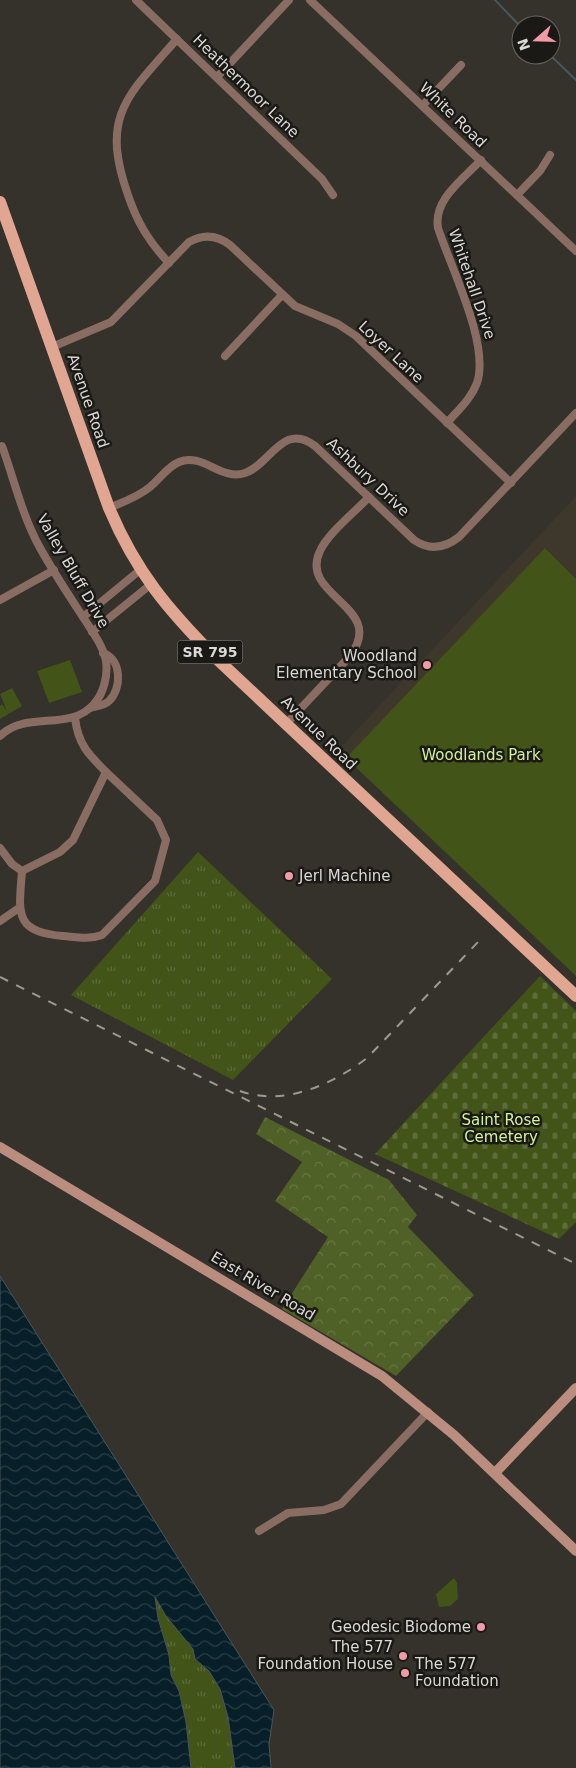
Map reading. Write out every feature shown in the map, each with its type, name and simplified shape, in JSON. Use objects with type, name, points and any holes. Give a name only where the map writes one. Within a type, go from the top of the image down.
[{"type":"main road","name":"Avenue Road","points":[[0,202],[109,508],[140,570],[150,585],[190,631],[286,724],[576,996]]},
{"type":"main road","name":"East River Road","points":[[0,1147],[357,1360],[428,1412],[576,1551]]},
{"type":"main road","points":[[494,1473],[576,1388]]},
{"type":"street","name":"Heathermoor Lane","points":[[136,0],[322,179],[333,196]]},
{"type":"street","points":[[217,77],[289,0]]},
{"type":"street","name":"White Road","points":[[310,0],[576,251]]},
{"type":"street","points":[[169,263],[145,235],[134,212],[118,168],[116,139],[119,119],[127,100],[145,75],[177,39]]},
{"type":"street","points":[[423,105],[461,65]]},
{"type":"street","points":[[517,195],[540,171],[550,155]]},
{"type":"street","name":"Whitehall Drive","points":[[447,423],[475,388],[480,374],[481,354],[476,332],[438,228],[437,217],[443,201],[481,160]]},
{"type":"street","name":"Loyer Lane","points":[[52,347],[111,322],[193,240],[202,237],[217,238],[230,245],[295,306],[338,324],[356,336],[511,483]]},
{"type":"street","points":[[225,356],[282,295]]},
{"type":"street","name":"Ashbury Drive","points":[[109,508],[142,493],[168,469],[182,461],[193,460],[223,472],[239,474],[254,468],[283,442],[297,439],[315,446],[419,543],[438,547],[448,544],[459,537],[576,412]]},
{"type":"street","name":"Valley Bluff Drive","points":[[2,446],[32,533],[104,653],[106,668],[104,687],[90,708]]},
{"type":"street","points":[[286,724],[350,656],[358,643],[360,632],[357,620],[322,584],[316,565],[322,547],[369,497]]},
{"type":"street","points":[[0,600],[54,570]]},
{"type":"street","points":[[83,617],[140,570]]},
{"type":"street","points":[[92,632],[150,585]]},
{"type":"street","name":"Valley Bluff Drive","points":[[0,736],[9,729],[29,722],[75,718],[90,708],[107,703],[114,694],[117,665],[110,656],[104,653]]},
{"type":"street","points":[[22,871],[19,908],[26,922],[38,932],[97,937],[102,936],[155,881],[166,840],[164,832],[157,820],[86,753],[77,734],[75,718]]},
{"type":"street","points":[[22,871],[60,852],[73,840],[106,772]]},
{"type":"street","points":[[0,848],[12,864],[22,871]]},
{"type":"street","points":[[0,921],[19,908]]},
{"type":"street","points":[[259,1531],[288,1513],[324,1510],[341,1504],[428,1412]]},
{"type":"shaded area","name":"Woodland Elementary School","points":[[576,496],[576,579],[546,548],[346,758],[338,750]]},
{"type":"green space","name":"Woodlands Park","points":[[545,548],[576,579],[576,976],[346,758]]},
{"type":"green space","points":[[70,660],[82,692],[49,703],[37,671]]},
{"type":"green space","points":[[12,688],[22,706],[0,719],[0,706],[2,704],[7,711],[0,694]]},
{"type":"green space","points":[[198,852],[332,979],[233,1080],[71,995]]},
{"type":"green space","name":"Saint Rose Cemetery","points":[[540,976],[576,1011],[576,1222],[559,1239],[375,1154]]},
{"type":"green space","points":[[265,1117],[389,1180],[417,1215],[408,1227],[474,1295],[396,1376],[282,1309],[328,1237],[275,1201],[302,1162],[256,1134]]},
{"type":"green space","points":[[454,1578],[457,1583],[458,1599],[450,1606],[439,1607],[436,1594]]},
{"type":"green space","points":[[155,1597],[166,1616],[193,1649],[197,1661],[209,1671],[220,1689],[228,1717],[235,1768],[191,1768],[186,1722],[179,1691],[171,1675],[169,1655],[158,1618]]},
{"type":"water","points":[[0,1276],[274,1710],[269,1744],[271,1768],[235,1768],[228,1717],[220,1689],[209,1671],[195,1659],[193,1649],[166,1616],[155,1597],[158,1618],[169,1655],[171,1675],[179,1691],[186,1722],[191,1768],[0,1768]]},
{"type":"waterway","points":[[495,0],[511,17]]},
{"type":"waterway","points":[[560,65],[576,80]]},
{"type":"railway","points":[[240,1091],[257,1095],[291,1094],[323,1084],[354,1068],[367,1058],[479,941]]},
{"type":"railway","points":[[0,977],[576,1264]]},
{"type":"place","name":"Woodland Elementary School","points":[[427,665]]},
{"type":"place","name":"Jerl Machine","points":[[289,876]]},
{"type":"place","name":"Geodesic Biodome","points":[[481,1627]]},
{"type":"place","name":"The 577 Foundation House","points":[[403,1656]]},
{"type":"place","name":"The 577 Foundation","points":[[405,1673]]}]
